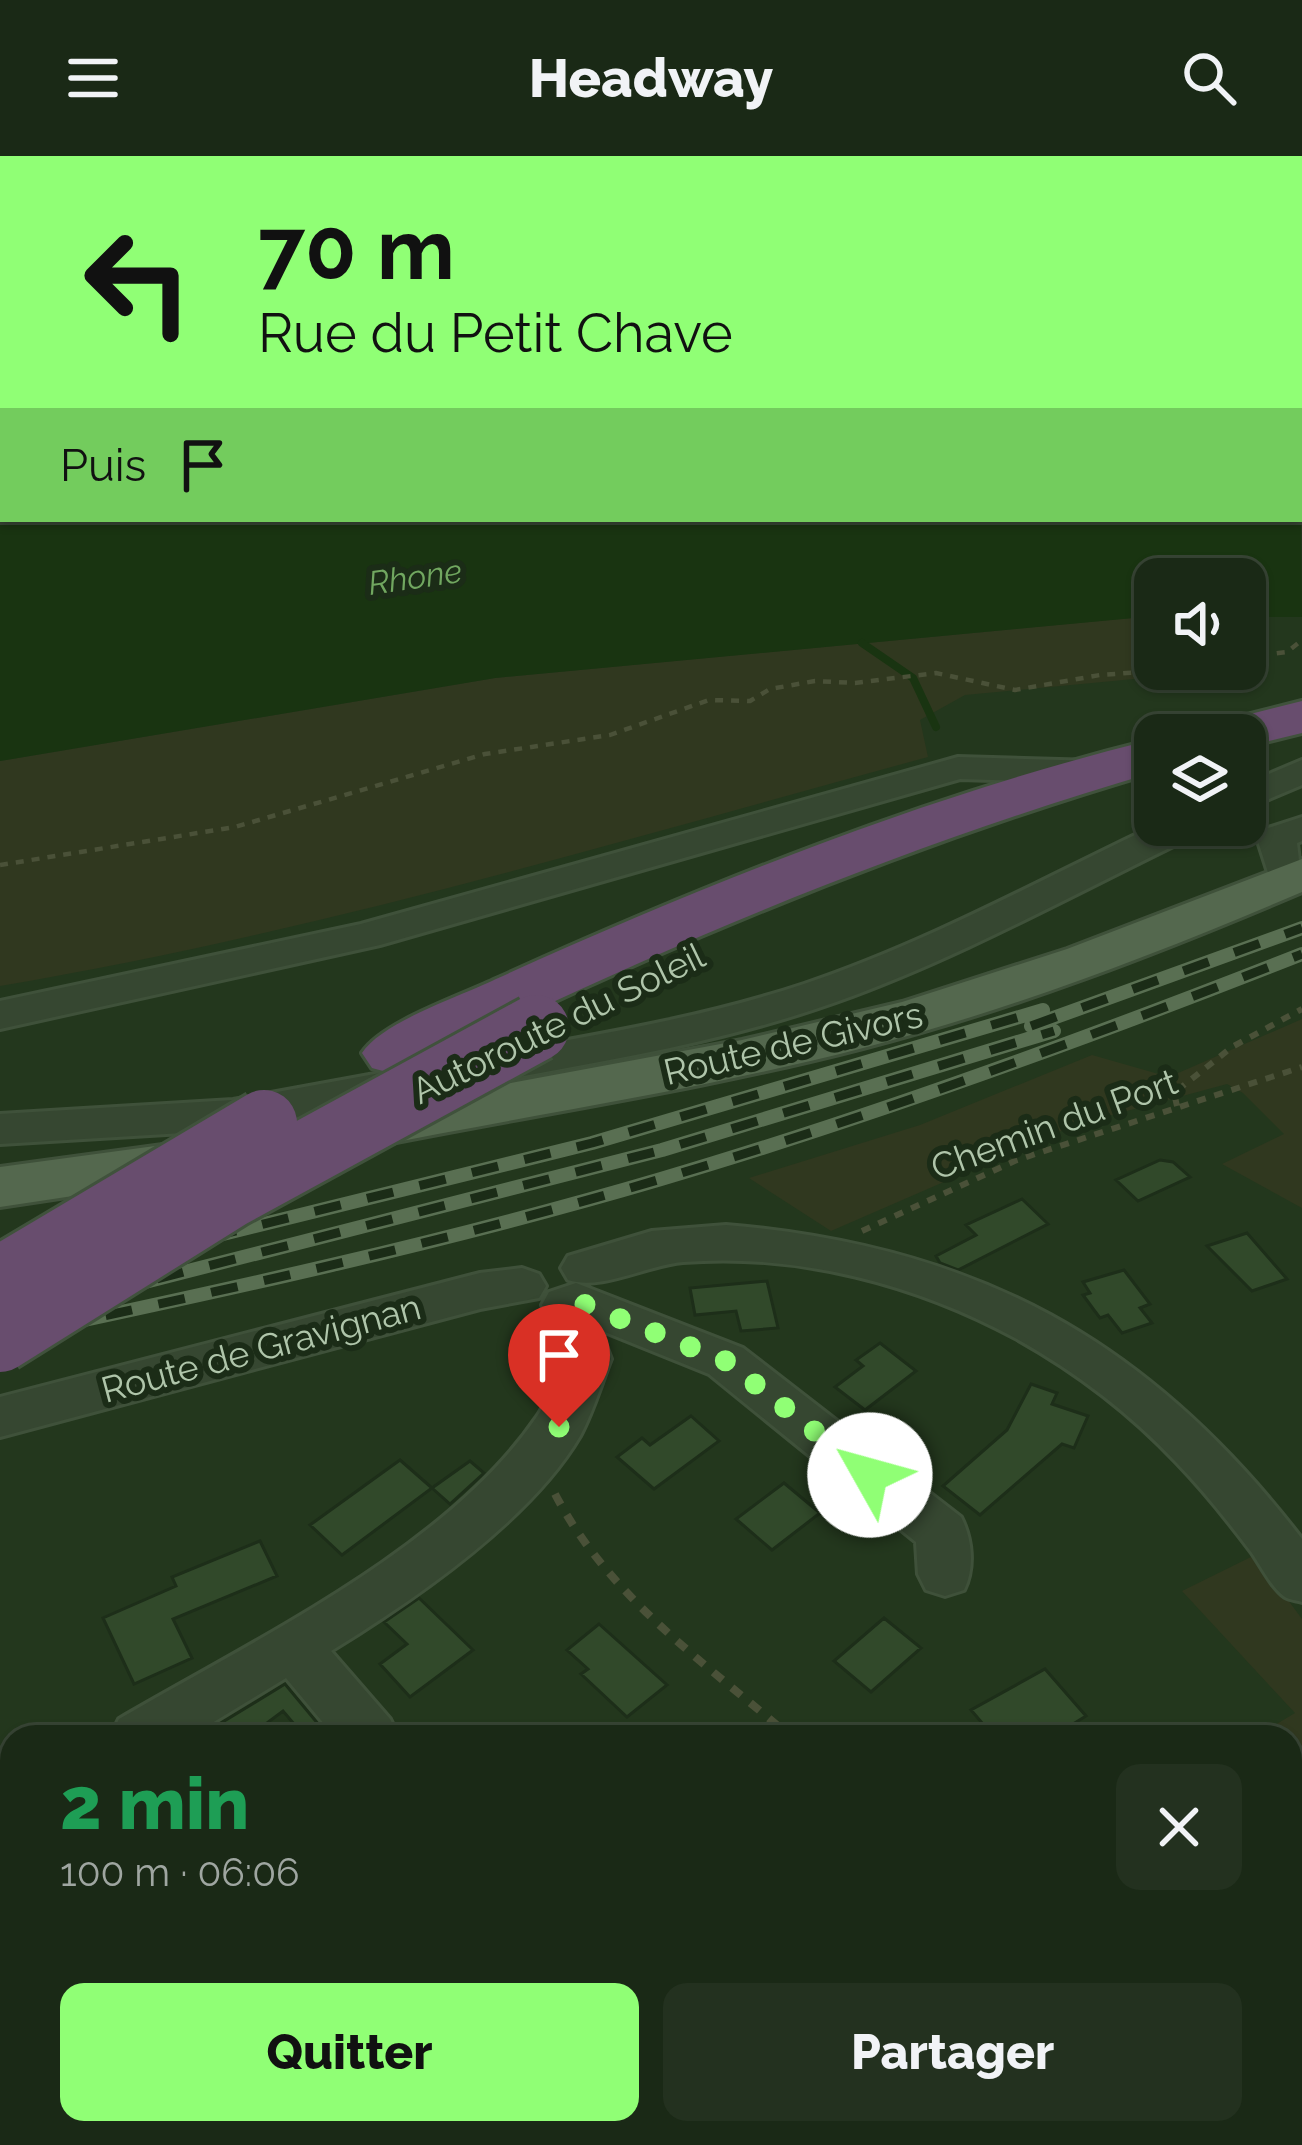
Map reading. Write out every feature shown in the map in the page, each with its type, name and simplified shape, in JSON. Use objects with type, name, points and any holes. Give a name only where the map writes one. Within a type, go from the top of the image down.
[{"type":"highway","points":[[1266,726],[1302,717]]},
{"type":"highway","points":[[1266,757],[1302,748]]},
{"type":"highway","name":"Autoroute du Soleil","points":[[0,1280],[219,1148],[394,1053],[547,980],[755,890],[923,827],[1134,761]]},
{"type":"highway","name":"Autoroute du Soleil","points":[[0,1340],[269,1172],[536,1028],[686,959],[866,885],[1134,795]]},
{"type":"main road","name":"Route de Givors","points":[[0,1187],[267,1150],[641,1079],[866,1030],[1061,969],[1294,877]]},
{"type":"main road","name":"Route de Givors","points":[[0,1161],[267,1150]]},
{"type":"street","points":[[0,1015],[366,936],[958,768],[1095,772]]},
{"type":"street","points":[[1266,788],[1302,771]]},
{"type":"street","points":[[1294,877],[1276,838],[1302,828]]},
{"type":"street","points":[[0,1129],[233,1115],[605,1047],[798,1000],[948,940],[1143,846]]},
{"type":"street","name":"Route de Gravignan","points":[[0,1417],[480,1291],[562,1290],[622,1251],[674,1241],[736,1240],[839,1257],[976,1299],[1061,1342],[1152,1406],[1253,1512],[1302,1580]]},
{"type":"street","points":[[159,1725],[364,1603],[485,1512],[559,1427],[586,1359],[562,1290]]},
{"type":"street","points":[[562,1290],[726,1361],[942,1532],[945,1574]]},
{"type":"street","points":[[292,1646],[360,1725]]},
{"type":"path","points":[[1266,654],[1287,652],[1302,640]]},
{"type":"path","points":[[0,865],[235,827],[485,754],[610,735],[709,700],[750,701],[770,689],[792,685],[936,674],[1015,690],[1134,673]]},
{"type":"path","points":[[1177,1106],[1174,1093],[1232,1047],[1302,1009]]},
{"type":"path","name":"Chemin du Port","points":[[839,1257],[851,1236],[996,1169],[1302,1066]]},
{"type":"path","points":[[538,1452],[566,1522],[599,1566],[777,1725]]},
{"type":"shaded area","points":[[1134,618],[1134,679],[965,695],[920,720],[928,757],[350,912],[0,986],[0,761],[495,678]]},
{"type":"shaded area","points":[[1302,1019],[1302,1208],[1222,1164],[1284,1134],[1243,1093],[1227,1084],[1075,1125],[831,1231],[749,1178],[920,1125],[1092,1055],[1169,1077]]},
{"type":"shaded area","points":[[1255,1555],[1302,1619],[1302,1725],[1275,1725],[1295,1713],[1182,1591]]},
{"type":"water","name":"Rhone","points":[[0,522],[1301,522],[1302,617],[1266,617],[1266,558],[1134,558],[1134,618],[495,678],[0,761]]},
{"type":"building","points":[[1160,1160],[1173,1162],[1190,1177],[1138,1201],[1116,1180]]},
{"type":"building","points":[[1022,1199],[1048,1224],[958,1270],[940,1263],[936,1256],[976,1235],[966,1225]]},
{"type":"building","points":[[1247,1233],[1287,1279],[1252,1291],[1207,1246]]},
{"type":"building","points":[[1124,1270],[1150,1304],[1140,1308],[1152,1323],[1122,1333],[1108,1315],[1100,1318],[1083,1295],[1090,1293],[1083,1282]]},
{"type":"building","points":[[767,1281],[778,1328],[741,1331],[736,1311],[695,1315],[690,1288]]},
{"type":"building","points":[[880,1343],[916,1371],[865,1410],[835,1387],[863,1366],[856,1360]]},
{"type":"building","points":[[1031,1384],[1057,1393],[1052,1404],[1088,1416],[1074,1448],[1062,1444],[980,1515],[943,1486],[1007,1430]]},
{"type":"building","points":[[691,1416],[719,1441],[654,1489],[617,1457],[642,1438],[650,1445]]},
{"type":"building","points":[[400,1460],[432,1488],[342,1555],[310,1525]]},
{"type":"building","points":[[470,1461],[484,1473],[450,1504],[432,1488]]},
{"type":"building","points":[[784,1483],[820,1513],[772,1550],[736,1519]]},
{"type":"building","points":[[260,1541],[277,1576],[173,1619],[192,1658],[134,1684],[103,1618],[176,1586],[172,1577]]},
{"type":"building","points":[[419,1598],[473,1650],[410,1697],[380,1664],[407,1644],[384,1622]]},
{"type":"building","points":[[884,1618],[921,1648],[871,1692],[834,1661]]},
{"type":"building","points":[[599,1624],[667,1685],[627,1717],[581,1674],[588,1669],[567,1650]]},
{"type":"building","points":[[1045,1669],[1086,1716],[1071,1725],[984,1725],[971,1710]]},
{"type":"building","points":[[285,1684],[319,1725],[295,1725],[283,1711],[264,1725],[218,1725]]},
{"type":"waterway","points":[[862,643],[913,678],[936,727]]},
{"type":"railway","points":[[1031,1026],[1302,928]]},
{"type":"railway","points":[[0,1338],[415,1245],[661,1179],[984,1074],[1302,954]]},
{"type":"railway","points":[[0,1289],[592,1143],[1043,1010]]},
{"type":"railway","points":[[0,1319],[662,1150],[1054,1031]]},
{"type":"railway","points":[[0,1263],[123,1244]]},
{"type":"route","points":[[559,1427],[586,1359],[566,1305],[576,1301],[726,1361],[870,1475]]}]
